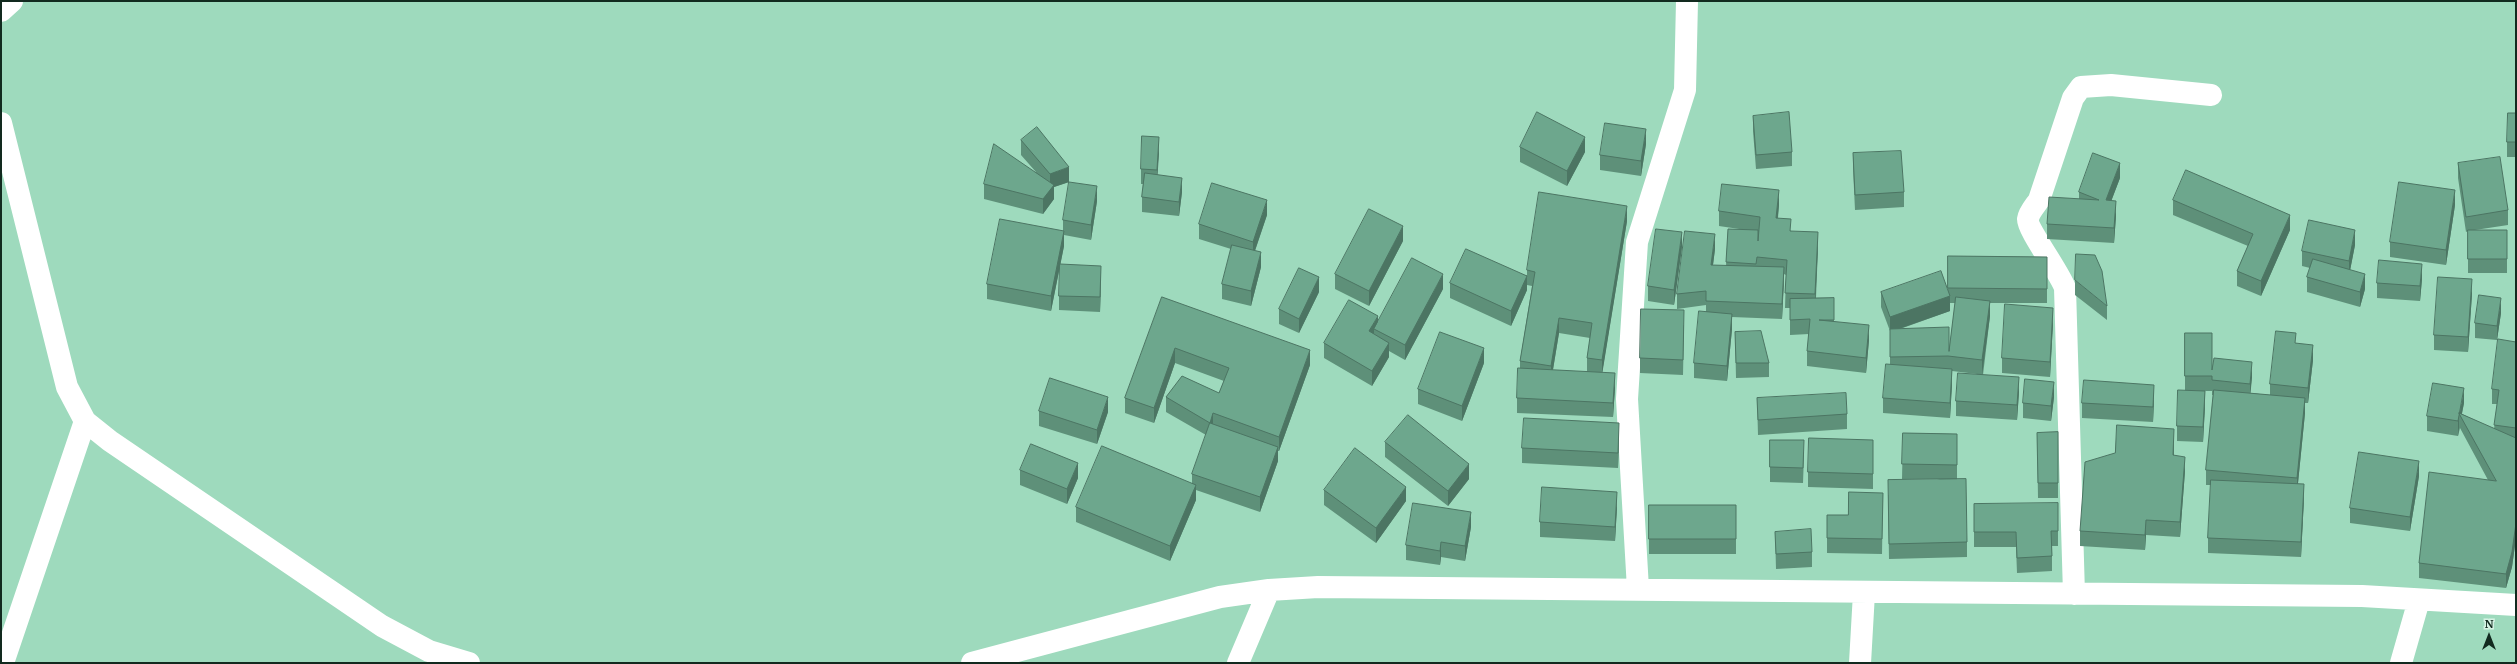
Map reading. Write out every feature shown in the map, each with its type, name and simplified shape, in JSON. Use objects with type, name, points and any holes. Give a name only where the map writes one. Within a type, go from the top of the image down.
[{"type":"street","points":[[1,11],[12,1]]},
{"type":"street","points":[[1638,589],[1627,399],[1637,242],[1685,90],[1687,1]]},
{"type":"street","points":[[2074,594],[2065,288],[2062,278],[2030,229],[2028,219],[2031,211],[2039,200],[2073,98],[2081,87],[2111,85],[2211,95]]},
{"type":"street","points":[[1,123],[67,387],[85,421],[110,442],[382,626],[429,651],[468,663]]},
{"type":"street","points":[[3,663],[85,421]]},
{"type":"street","points":[[972,663],[1220,597],[1269,590],[1318,587],[2362,596],[2516,605]]},
{"type":"street","points":[[1238,663],[1269,590]]},
{"type":"street","points":[[1860,663],[1864,592]]},
{"type":"street","points":[[2401,663],[2419,600]]},
{"type":"building","points":[[1537,112],[1585,137],[1567,171],[1520,147]]},
{"type":"building","points":[[1789,112],[1792,152],[1756,155],[1753,116]]},
{"type":"building","points":[[2508,113],[2516,113],[2516,142],[2507,142]]},
{"type":"building","points":[[1605,123],[1646,129],[1641,161],[1600,155]]},
{"type":"building","points":[[1037,127],[1069,167],[1050,174],[1021,140]]},
{"type":"building","points":[[1142,136],[1159,137],[1157,170],[1141,169]]},
{"type":"building","points":[[994,144],[1054,185],[1043,199],[984,184]]},
{"type":"building","points":[[1901,151],[1904,192],[1855,195],[1853,153]]},
{"type":"building","points":[[2093,153],[2120,163],[2106,200],[2116,201],[2114,228],[2047,224],[2049,197],[2099,200],[2079,192]]},
{"type":"building","points":[[2500,157],[2508,210],[2466,217],[2458,163]]},
{"type":"building","points":[[2186,170],[2290,215],[2261,281],[2237,271],[2253,234],[2173,200]]},
{"type":"building","points":[[1145,173],[1182,178],[1179,202],[1142,197]]},
{"type":"building","points":[[1069,182],[1097,186],[1091,225],[1063,220]]},
{"type":"building","points":[[2399,182],[2455,190],[2446,250],[2390,242]]},
{"type":"building","points":[[1212,183],[1267,200],[1253,242],[1199,224]]},
{"type":"building","points":[[1722,184],[1779,190],[1776,218],[1791,219],[1790,231],[1818,232],[1815,294],[1785,293],[1787,260],[1757,257],[1756,264],[1726,262],[1728,229],[1758,230],[1758,241],[1760,217],[1719,211]]},
{"type":"building","points":[[1539,192],[1627,206],[1602,360],[1587,358],[1592,323],[1559,318],[1551,366],[1520,361],[1535,272],[1527,270]]},
{"type":"building","points":[[1369,209],[1403,226],[1369,291],[1335,274]]},
{"type":"building","points":[[1000,219],[1064,231],[1051,296],[987,284]]},
{"type":"building","points":[[2309,220],[2355,230],[2349,261],[2302,251]]},
{"type":"building","points":[[1656,229],[1682,232],[1674,290],[1648,286]]},
{"type":"building","points":[[2468,230],[2507,230],[2507,259],[2468,259]]},
{"type":"building","points":[[1685,231],[1715,234],[1711,265],[1784,267],[1782,304],[1706,301],[1706,291],[1677,294]]},
{"type":"building","points":[[1232,245],[1261,252],[1251,291],[1222,284]]},
{"type":"building","points":[[1466,249],[1527,276],[1511,311],[1450,283]]},
{"type":"building","points":[[2076,254],[2095,255],[2102,271],[2107,306],[2075,280]]},
{"type":"building","points":[[1948,256],[2047,257],[2047,289],[1948,288]]},
{"type":"building","points":[[1412,258],[1443,274],[1405,345],[1374,329]]},
{"type":"building","points":[[2313,259],[2365,274],[2360,292],[2307,277]]},
{"type":"building","points":[[2379,260],[2422,264],[2420,286],[2377,283]]},
{"type":"building","points":[[1060,264],[1101,266],[1100,297],[1059,296]]},
{"type":"building","points":[[1299,268],[1319,277],[1299,319],[1279,309]]},
{"type":"building","points":[[1941,271],[1950,296],[1890,317],[1881,292]]},
{"type":"building","points":[[2438,277],[2472,279],[2468,337],[2434,335]]},
{"type":"building","points":[[2479,295],[2501,298],[2497,326],[2475,323]]},
{"type":"building","points":[[1162,297],[1310,350],[1279,437],[1213,413],[1210,423],[1166,397],[1182,376],[1219,393],[1229,368],[1175,348],[1154,408],[1125,398]]},
{"type":"building","points":[[1956,297],[1990,301],[1982,360],[1948,356],[1890,357],[1890,329],[1949,327],[1949,351]]},
{"type":"building","points":[[1834,298],[1834,320],[1819,320],[1869,325],[1866,358],[1807,351],[1810,319],[1790,320],[1790,299]]},
{"type":"building","points":[[1349,300],[1378,316],[1369,331],[1389,343],[1372,371],[1324,343]]},
{"type":"building","points":[[2005,304],[2053,308],[2050,362],[2002,358]]},
{"type":"building","points":[[1641,309],[1684,310],[1683,360],[1640,358]]},
{"type":"building","points":[[1699,311],[1732,314],[1727,366],[1694,363]]},
{"type":"building","points":[[1761,331],[1769,363],[1736,363],[1735,332]]},
{"type":"building","points":[[2276,331],[2296,333],[2295,343],[2313,345],[2308,388],[2270,384]]},
{"type":"building","points":[[1440,332],[1484,348],[1462,406],[1418,389]]},
{"type":"building","points":[[2185,333],[2212,333],[2212,370],[2214,358],[2252,362],[2250,384],[2212,380],[2212,376],[2185,376]]},
{"type":"building","points":[[2498,339],[2516,342],[2516,428],[2494,425],[2499,390],[2492,389]]},
{"type":"building","points":[[1886,364],[1952,369],[1950,403],[1883,398]]},
{"type":"building","points":[[1518,368],[1615,373],[1613,403],[1517,398]]},
{"type":"building","points":[[1958,373],[2019,377],[2017,405],[1956,401]]},
{"type":"building","points":[[1050,378],[1108,397],[1097,430],[1039,411]]},
{"type":"building","points":[[2025,379],[2054,382],[2051,406],[2023,403]]},
{"type":"building","points":[[2084,380],[2154,385],[2153,407],[2082,403]]},
{"type":"building","points":[[2433,383],[2464,388],[2458,421],[2427,416]]},
{"type":"building","points":[[2178,390],[2205,391],[2203,427],[2177,426]]},
{"type":"building","points":[[2214,390],[2305,398],[2297,478],[2206,470]]},
{"type":"building","points":[[1846,393],[1847,414],[1758,420],[1757,398]]},
{"type":"building","points":[[2459,413],[2516,438],[2516,523],[2512,552],[2506,574],[2419,563],[2429,472],[2496,481]]},
{"type":"building","points":[[1408,415],[1469,464],[1448,491],[1385,442]]},
{"type":"building","points":[[1524,418],[1619,423],[1618,453],[1522,448]]},
{"type":"building","points":[[1210,423],[1278,447],[1260,497],[1192,474]]},
{"type":"building","points":[[2117,425],[2174,429],[2173,455],[2185,457],[2180,522],[2146,520],[2145,535],[2080,531],[2085,462],[2115,453]]},
{"type":"building","points":[[2058,432],[2058,483],[2038,483],[2037,433]]},
{"type":"building","points":[[1903,433],[1957,434],[1957,465],[1902,464]]},
{"type":"building","points":[[1809,438],[1873,440],[1873,474],[1808,472]]},
{"type":"building","points":[[1770,440],[1804,440],[1803,468],[1770,467]]},
{"type":"building","points":[[1031,444],[1078,463],[1067,489],[1020,470]]},
{"type":"building","points":[[1102,446],[1196,485],[1170,546],[1076,507]]},
{"type":"building","points":[[1355,448],[1406,487],[1376,528],[1324,490]]},
{"type":"building","points":[[2359,452],[2419,461],[2410,517],[2350,508]]},
{"type":"building","points":[[1966,479],[1967,542],[1889,544],[1888,480]]},
{"type":"building","points":[[2211,480],[2304,484],[2301,542],[2208,538]]},
{"type":"building","points":[[1542,487],[1617,492],[1615,527],[1540,522]]},
{"type":"building","points":[[1849,492],[1883,493],[1882,539],[1827,538],[1827,515],[1848,515]]},
{"type":"building","points":[[1413,503],[1471,512],[1465,546],[1441,542],[1440,551],[1406,545]]},
{"type":"building","points":[[2058,503],[2058,531],[2051,531],[2052,556],[2017,558],[2016,532],[1974,532],[1974,504]]},
{"type":"building","points":[[1649,505],[1736,505],[1736,539],[1649,539]]},
{"type":"building","points":[[1811,529],[1812,552],[1776,554],[1775,532]]}]
